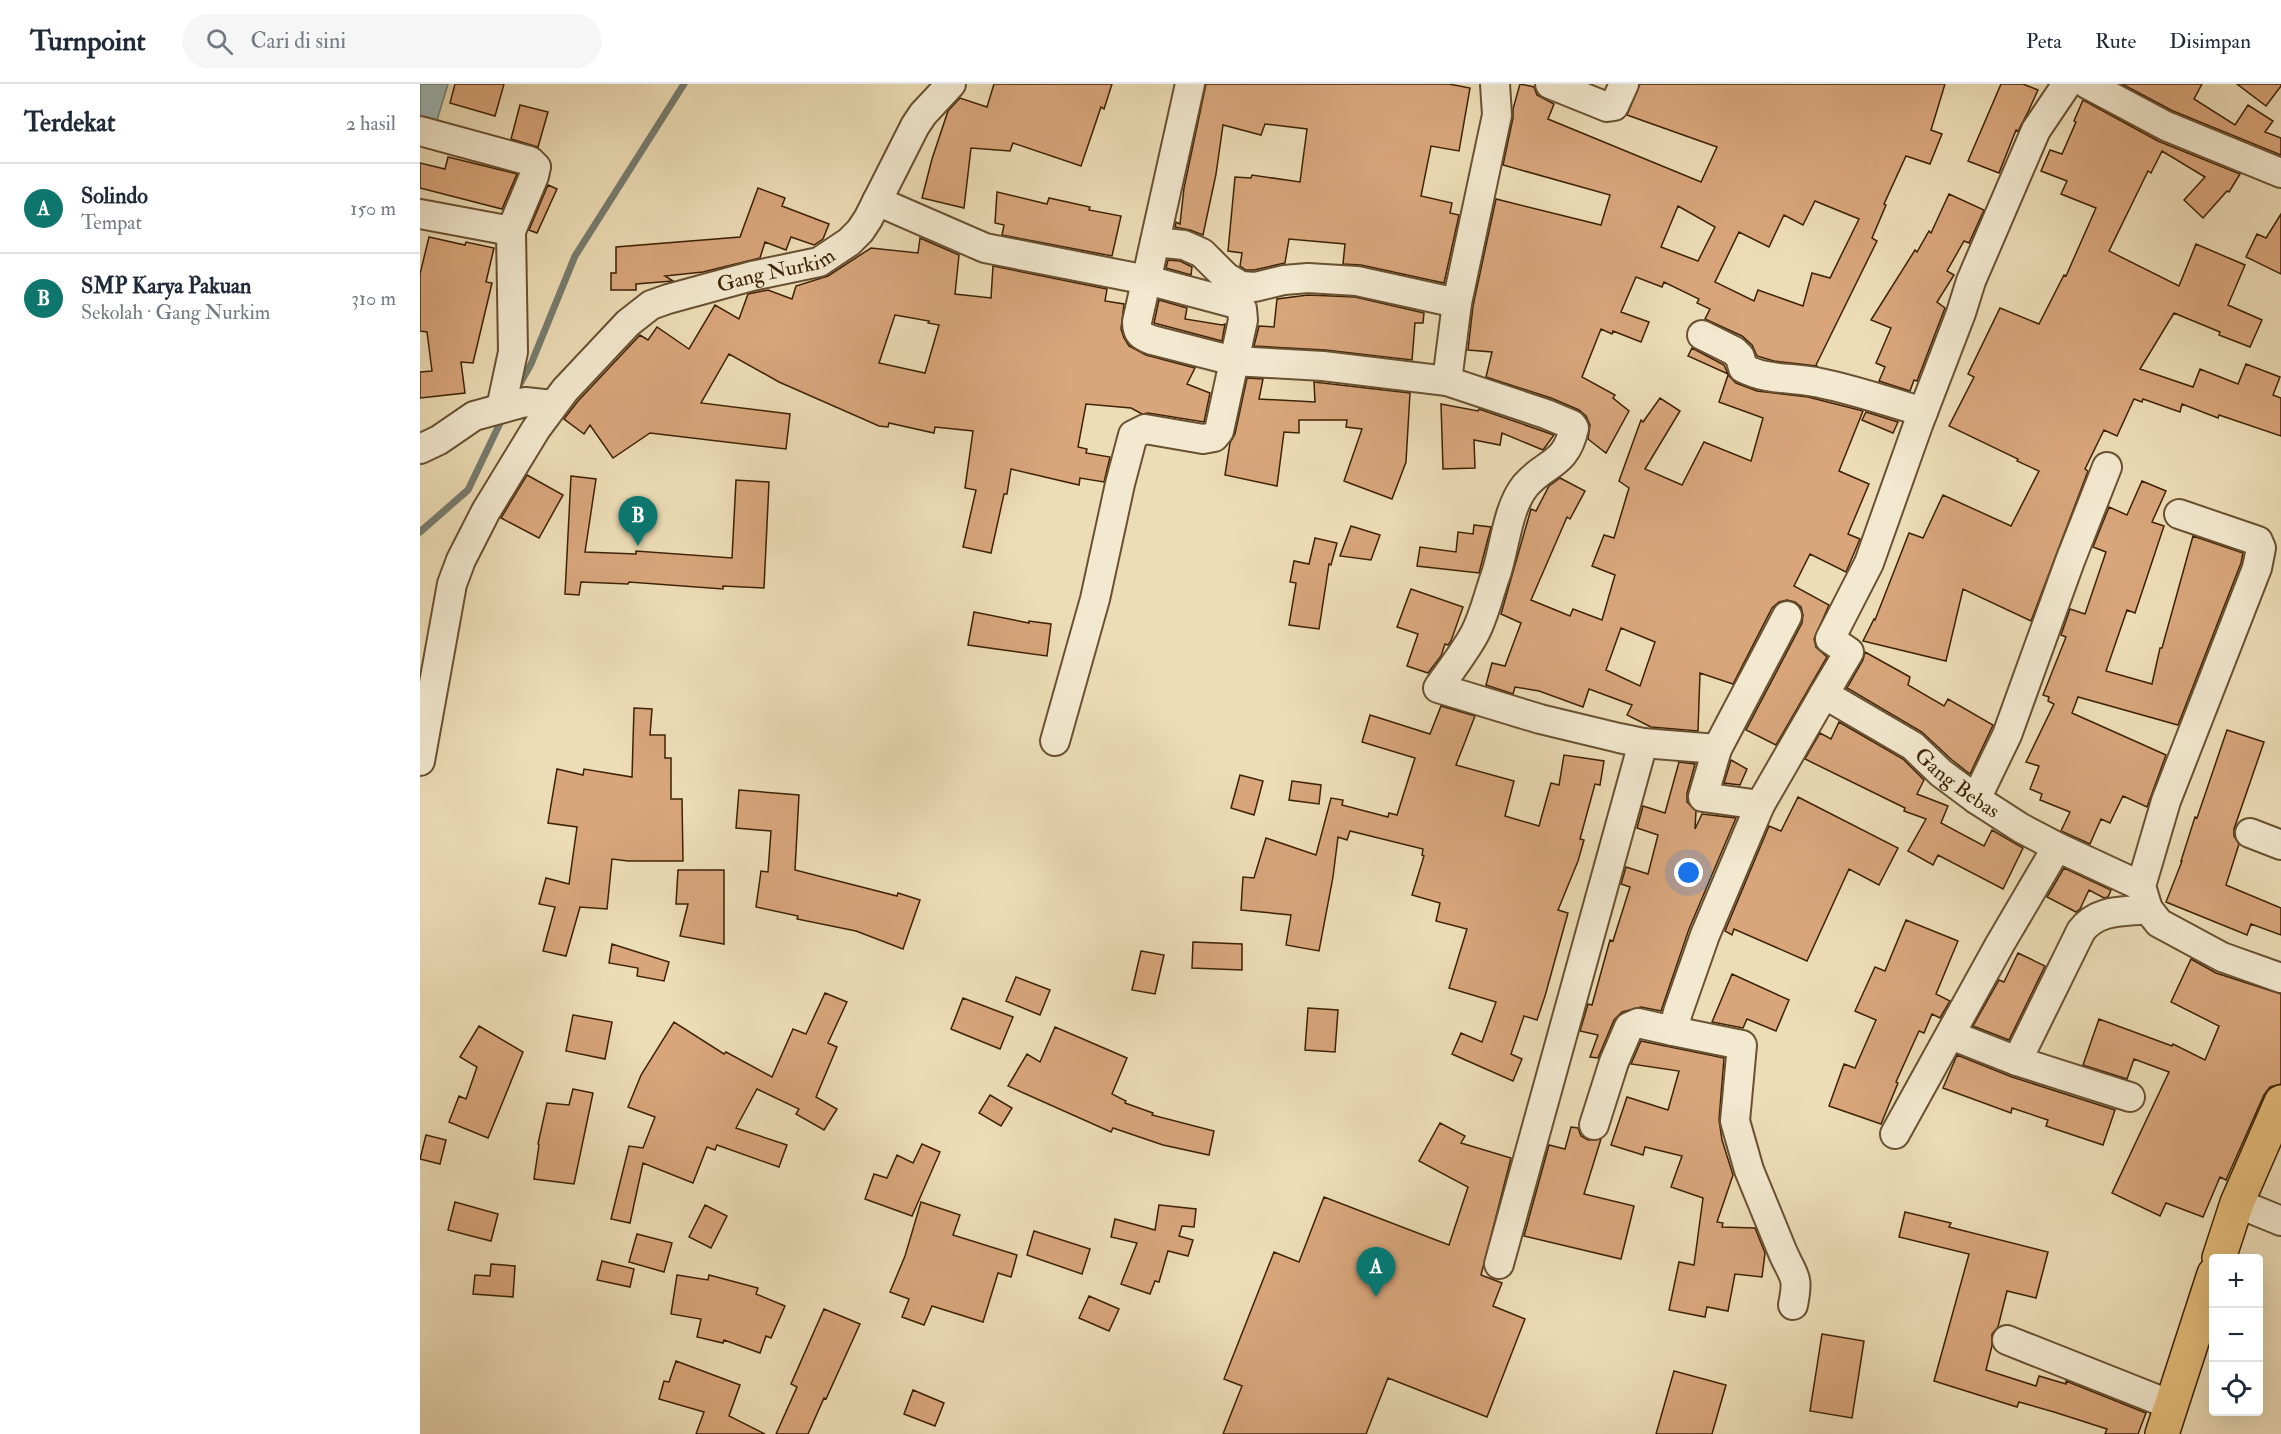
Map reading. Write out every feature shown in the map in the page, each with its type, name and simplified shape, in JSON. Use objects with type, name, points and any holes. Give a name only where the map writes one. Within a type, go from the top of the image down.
[{"type":"main road","points":[[2220,1254],[2237,1203],[2281,1102]]},
{"type":"main road","points":[[2166,1419],[2209,1289]]},
{"type":"street","name":"Gang Nurkim","points":[[420,761],[446,609],[455,576],[486,511],[553,405],[628,323],[651,305],[752,276],[819,262],[842,248],[860,231],[915,126],[951,84]]},
{"type":"street","points":[[1190,84],[1137,330],[1142,336],[1234,361],[1335,367],[1447,381],[1572,425],[1574,428],[1566,453],[1526,486],[1519,498],[1475,634],[1438,688],[1540,719],[1642,743],[1717,749]]},
{"type":"street","points":[[1447,381],[1457,303],[1497,115],[1495,84]]},
{"type":"street","points":[[1550,84],[1607,107],[1614,106],[1624,84]]},
{"type":"street","points":[[1673,1031],[1705,934],[1760,805],[1849,651],[1830,639],[1869,562],[1961,314],[1971,281],[2036,130],[2067,84]]},
{"type":"street","points":[[2086,84],[2166,126],[2281,173]]},
{"type":"street","points":[[420,131],[530,161],[536,170],[511,231],[513,352],[511,405]]},
{"type":"street","points":[[877,201],[985,248],[1147,280],[1237,304],[1242,309],[1243,320],[1220,431],[1214,437],[1203,439],[1145,429],[1133,435],[1119,484],[1095,599],[1055,741]]},
{"type":"street","points":[[420,214],[511,231]]},
{"type":"street","points":[[1155,242],[1184,245],[1202,253],[1220,272],[1241,286],[1255,287],[1284,279],[1357,281],[1457,303]]},
{"type":"street","points":[[1702,334],[1734,351],[1740,357],[1743,368],[1748,371],[1780,378],[1817,382],[1923,412]]},
{"type":"street","points":[[420,449],[439,440],[474,416],[511,405],[553,405]]},
{"type":"street","points":[[1976,800],[2007,735],[2070,561],[2108,467]]},
{"type":"street","points":[[2017,1061],[2081,931],[2098,915],[2144,897],[2166,801],[2257,568],[2261,548],[2258,541],[2179,514]]},
{"type":"street","points":[[1760,805],[1703,797],[1717,749],[1787,616]]},
{"type":"street","name":"Gang Bebas","points":[[1824,694],[1913,746],[1941,773],[1976,800],[2144,897],[2159,923],[2222,957],[2281,978]]},
{"type":"street","points":[[1498,1264],[1642,743]]},
{"type":"street","points":[[2250,833],[2281,845]]},
{"type":"street","points":[[1896,1134],[2000,944],[2058,848]]},
{"type":"street","points":[[1594,1125],[1614,1062],[1629,1027],[1638,1023],[1743,1045],[1735,1121],[1749,1170],[1783,1253],[1794,1271],[1797,1287],[1793,1305]]},
{"type":"street","points":[[1951,1035],[2017,1061],[2130,1097]]},
{"type":"street","points":[[2237,1203],[2281,1221]]},
{"type":"street","points":[[2007,1340],[2166,1419]]},
{"type":"water","points":[[420,84],[448,84],[434,130],[420,126]]},
{"type":"building","points":[[455,84],[504,84],[495,116],[450,103]]},
{"type":"building","points":[[994,84],[1112,84],[1104,109],[1101,107],[1081,166],[1013,143],[1010,151],[971,148],[964,208],[922,198],[948,111],[960,98],[987,107]]},
{"type":"building","points":[[1206,84],[1449,84],[1470,88],[1459,151],[1431,146],[1421,196],[1452,203],[1450,213],[1459,215],[1444,283],[1361,265],[1343,264],[1345,244],[1289,239],[1285,263],[1254,270],[1246,270],[1240,266],[1242,253],[1228,251],[1235,177],[1251,178],[1252,175],[1300,182],[1307,129],[1265,124],[1261,135],[1223,125],[1216,174],[1203,235],[1175,227],[1176,222],[1180,224],[1184,188]]},
{"type":"building","points":[[1520,84],[1534,87],[1537,95],[1554,104],[1548,119],[1701,182],[1717,147],[1627,115],[1640,84],[1945,84],[1931,130],[1942,134],[1930,164],[1906,156],[1884,204],[1886,205],[1872,238],[1877,241],[1817,366],[1774,361],[1757,356],[1752,345],[1742,336],[1705,319],[1710,309],[1697,303],[1699,299],[1664,282],[1662,287],[1636,277],[1621,312],[1649,322],[1641,342],[1613,331],[1612,334],[1601,329],[1582,377],[1615,395],[1613,398],[1629,411],[1606,453],[1588,439],[1590,425],[1586,416],[1579,410],[1551,398],[1486,377],[1492,352],[1468,350],[1473,306],[1496,199],[1601,225],[1610,195],[1503,165]],"holes":[[[1815,201],[1859,219],[1830,278],[1812,273],[1803,306],[1758,290],[1754,301],[1715,282],[1739,232],[1769,247],[1784,215],[1803,225]],[[1678,206],[1715,227],[1698,261],[1661,247]]]},
{"type":"building","points":[[2001,84],[2023,84],[2038,90],[2018,131],[2016,130],[1999,173],[1968,161]]},
{"type":"building","points":[[2122,84],[2202,84],[2194,99],[2235,125],[2248,105],[2273,121],[2265,132],[2281,138],[2281,155],[2173,111]]},
{"type":"building","points":[[2237,84],[2281,84],[2281,86],[2266,106]]},
{"type":"building","points":[[2083,100],[2158,141],[2240,174],[2229,192],[2227,191],[2203,218],[2184,200],[2205,177],[2162,151],[2151,173],[2148,171],[2109,251],[2179,286],[2196,244],[2245,265],[2228,305],[2262,320],[2250,347],[2174,313],[2140,369],[2193,387],[2200,369],[2238,384],[2246,364],[2280,377],[2273,395],[2281,398],[2281,436],[2219,415],[2218,418],[2182,404],[2180,412],[2143,399],[2142,402],[2134,399],[2117,436],[2104,430],[2085,469],[2088,471],[2031,621],[1963,589],[1946,661],[1863,641],[1875,620],[1909,533],[1923,538],[1943,495],[2011,526],[2039,471],[1949,426],[1974,377],[1968,374],[2000,308],[2039,324],[2064,275],[2066,276],[2096,208],[2061,194],[2067,181],[2041,171],[2050,150],[2062,154]]},
{"type":"building","points":[[520,105],[548,112],[538,147],[511,139]]},
{"type":"building","points":[[448,157],[517,174],[502,209],[420,188],[420,163],[445,169]]},
{"type":"building","points":[[548,185],[557,189],[537,233],[529,230]]},
{"type":"building","points":[[758,188],[785,198],[782,206],[829,224],[823,239],[814,245],[791,237],[786,250],[765,242],[760,258],[703,272],[665,276],[673,281],[636,284],[636,290],[611,290],[611,273],[616,273],[616,247],[740,237]]},
{"type":"building","points":[[997,192],[1047,204],[1049,198],[1090,207],[1089,210],[1121,216],[1112,256],[1002,235],[1004,225],[995,223]]},
{"type":"building","points":[[1949,194],[1984,210],[1969,243],[1964,241],[1947,271],[1954,275],[1937,302],[1945,308],[1917,381],[1914,380],[1910,391],[1879,381],[1885,367],[1876,363],[1891,328],[1871,320],[1915,250],[1917,252],[1929,231],[1931,233]]},
{"type":"building","points":[[2281,214],[2281,274],[2246,257],[2257,234],[2266,238]]},
{"type":"building","points":[[429,237],[465,245],[466,242],[494,248],[486,282],[492,283],[473,363],[461,362],[465,393],[420,398],[420,372],[432,371],[427,332],[420,331],[420,274]]},
{"type":"building","points":[[920,238],[959,255],[955,294],[991,298],[993,266],[1107,289],[1105,301],[1124,304],[1121,329],[1129,346],[1146,355],[1195,368],[1187,384],[1210,393],[1204,422],[1142,414],[1131,408],[1086,404],[1078,447],[1087,449],[1086,453],[1110,457],[1104,482],[1080,478],[1079,485],[1011,469],[1007,494],[1004,494],[991,553],[963,547],[976,490],[965,488],[973,431],[935,427],[934,433],[889,423],[888,427],[879,426],[779,382],[729,354],[701,403],[790,414],[786,449],[650,433],[613,458],[590,425],[584,434],[564,419],[640,335],[648,340],[657,327],[689,349],[715,305],[739,319],[748,294],[768,290],[792,299],[796,286],[828,276],[871,248],[918,253]],"holes":[[[895,315],[929,321],[928,323],[939,325],[925,373],[879,363]]]},
{"type":"building","points":[[1168,260],[1180,261],[1192,267],[1191,275],[1166,268]]},
{"type":"building","points":[[1308,295],[1355,297],[1424,313],[1423,323],[1415,323],[1412,360],[1325,350],[1254,346],[1259,326],[1274,327],[1277,299]]},
{"type":"building","points":[[1159,300],[1187,308],[1185,319],[1225,324],[1222,341],[1154,323]]},
{"type":"building","points":[[1692,348],[1724,365],[1728,374],[1688,356]]},
{"type":"building","points":[[1728,375],[1736,383],[1757,391],[1808,397],[1863,411],[1839,471],[1869,484],[1848,534],[1860,539],[1846,572],[1810,554],[1794,586],[1829,605],[1814,639],[1816,647],[1827,657],[1776,745],[1746,730],[1802,623],[1801,607],[1787,600],[1779,602],[1772,608],[1733,684],[1700,673],[1698,731],[1651,727],[1627,715],[1632,705],[1589,689],[1583,707],[1539,691],[1515,687],[1513,694],[1486,685],[1492,663],[1505,666],[1521,623],[1501,614],[1531,509],[1536,511],[1549,486],[1560,478],[1585,491],[1570,519],[1567,517],[1531,600],[1570,616],[1573,609],[1602,620],[1615,575],[1592,566],[1604,535],[1614,538],[1629,488],[1619,481],[1641,420],[1643,422],[1660,398],[1680,411],[1645,469],[1682,485],[1704,442],[1751,461],[1763,418],[1719,402]],"holes":[[[1621,628],[1655,642],[1640,686],[1606,670]]]},
{"type":"building","points":[[1247,378],[1263,379],[1259,399],[1315,402],[1314,382],[1410,393],[1406,462],[1392,499],[1344,481],[1362,429],[1346,427],[1347,420],[1299,420],[1299,433],[1284,432],[1277,486],[1225,475],[1230,443],[1235,434]]},
{"type":"building","points":[[1441,404],[1478,411],[1479,409],[1554,435],[1543,450],[1502,433],[1500,445],[1474,440],[1475,468],[1443,469]]},
{"type":"building","points":[[1866,412],[1898,422],[1893,433],[1862,420]]},
{"type":"building","points":[[527,475],[563,495],[539,538],[501,518]]},
{"type":"building","points":[[571,476],[596,479],[585,552],[636,554],[636,551],[732,558],[736,480],[769,482],[764,588],[723,586],[723,589],[629,582],[628,584],[581,582],[579,595],[565,594]]},
{"type":"building","points":[[2142,481],[2166,491],[2152,522],[2164,526],[2135,613],[2127,610],[2106,671],[2152,684],[2160,648],[2162,648],[2193,536],[2243,553],[2178,725],[2078,697],[2072,713],[2166,755],[2147,807],[2123,796],[2110,823],[2101,819],[2090,844],[2061,831],[2070,812],[2040,800],[2042,794],[2030,789],[2039,766],[2026,762],[2054,704],[2048,701],[2049,697],[2043,695],[2066,637],[2061,635],[2070,609],[2085,614],[2106,552],[2093,547],[2109,507],[2127,515]]},
{"type":"building","points":[[1474,525],[1491,527],[1479,573],[1417,566],[1420,547],[1456,552],[1458,532],[1473,534]]},
{"type":"building","points":[[1351,526],[1380,535],[1371,560],[1340,556]]},
{"type":"building","points":[[1315,538],[1337,543],[1331,565],[1329,564],[1319,629],[1289,625],[1296,583],[1290,582],[1294,561],[1309,564]]},
{"type":"building","points":[[1411,589],[1463,607],[1451,641],[1448,645],[1445,644],[1441,656],[1428,673],[1407,666],[1418,634],[1397,627]]},
{"type":"building","points":[[974,612],[1029,623],[1029,621],[1051,624],[1047,656],[968,645]]},
{"type":"building","points":[[1865,652],[1910,677],[1908,685],[1944,706],[1948,699],[1993,725],[1970,774],[1922,732],[1847,688]]},
{"type":"building","points":[[1441,706],[1475,716],[1456,765],[1514,781],[1505,816],[1539,826],[1551,783],[1559,785],[1564,755],[1604,761],[1600,785],[1595,784],[1580,839],[1584,840],[1578,861],[1558,910],[1568,913],[1545,996],[1537,1020],[1524,1016],[1511,1054],[1522,1059],[1513,1081],[1452,1054],[1461,1033],[1482,1042],[1496,1002],[1449,988],[1467,929],[1436,921],[1440,903],[1412,895],[1424,856],[1422,855],[1423,849],[1350,831],[1347,840],[1338,837],[1319,951],[1286,945],[1291,915],[1241,910],[1243,877],[1254,878],[1266,838],[1316,855],[1331,798],[1343,800],[1342,805],[1388,817],[1389,813],[1397,815],[1415,758],[1362,742],[1370,715],[1430,734]]},
{"type":"building","points":[[634,708],[652,709],[650,735],[665,735],[665,758],[671,758],[671,799],[682,799],[683,861],[612,859],[607,909],[580,907],[566,956],[543,951],[555,907],[539,904],[546,878],[569,884],[577,827],[548,823],[557,769],[583,775],[584,769],[632,777]]},
{"type":"building","points":[[1839,722],[1903,759],[1924,780],[1917,794],[1948,806],[1941,823],[1984,846],[1992,830],[2023,848],[2003,889],[1938,855],[1933,865],[1908,851],[1926,819],[1904,811],[1905,808],[1805,759],[1820,733],[1831,739]]},
{"type":"building","points":[[2227,730],[2264,742],[2234,829],[2234,836],[2239,844],[2226,885],[2281,908],[2281,935],[2251,924],[2247,935],[2166,902]]},
{"type":"building","points":[[1731,760],[1747,769],[1740,785],[1724,783]]},
{"type":"building","points":[[1679,762],[1695,764],[1687,793],[1687,802],[1696,811],[1695,829],[1702,814],[1736,818],[1689,929],[1661,1011],[1641,1007],[1622,1012],[1614,1020],[1598,1058],[1590,1057],[1598,1035],[1580,1031],[1588,1004],[1592,1005],[1610,940],[1613,941],[1630,887],[1621,884],[1626,867],[1648,874],[1658,835],[1637,828],[1643,806],[1665,813]]},
{"type":"building","points":[[1240,775],[1263,781],[1254,815],[1231,808]]},
{"type":"building","points":[[1292,781],[1321,785],[1319,804],[1289,800]]},
{"type":"building","points":[[739,790],[799,795],[795,870],[920,900],[903,949],[856,931],[797,919],[798,916],[756,907],[761,871],[768,872],[771,831],[736,828]]},
{"type":"building","points":[[1798,797],[1898,848],[1879,885],[1849,869],[1807,961],[1734,929],[1732,935],[1725,931],[1769,826],[1781,831]]},
{"type":"building","points":[[2064,868],[2111,890],[2108,897],[2104,898],[2089,890],[2080,909],[2076,912],[2047,897]]},
{"type":"building","points":[[678,870],[724,870],[724,944],[680,936],[688,904],[676,904]]},
{"type":"building","points":[[1906,920],[1958,941],[1936,994],[1950,1001],[1940,1018],[1932,1014],[1924,1033],[1919,1031],[1896,1082],[1898,1083],[1881,1124],[1829,1106],[1844,1064],[1855,1068],[1876,1020],[1855,1011],[1875,967],[1885,971]]},
{"type":"building","points":[[1193,942],[1242,944],[1242,970],[1192,968]]},
{"type":"building","points":[[612,944],[669,962],[664,981],[637,976],[638,968],[609,963]]},
{"type":"building","points":[[1141,951],[1164,955],[1155,994],[1132,990]]},
{"type":"building","points":[[2018,953],[2045,966],[2009,1040],[1973,1026],[1999,980],[2004,982]]},
{"type":"building","points":[[2191,959],[2216,973],[2281,994],[2281,1084],[2270,1087],[2264,1095],[2226,1180],[2220,1177],[2203,1217],[2166,1203],[2160,1216],[2112,1193],[2169,1072],[2134,1059],[2127,1079],[2083,1065],[2099,1019],[2172,1046],[2173,1044],[2205,1060],[2219,1026],[2171,1002]]},
{"type":"building","points":[[1732,974],[1789,1000],[1776,1031],[1747,1019],[1743,1028],[1712,1022]]},
{"type":"building","points":[[1016,977],[1050,990],[1040,1015],[1006,1001]]},
{"type":"building","points":[[825,993],[847,1002],[828,1043],[837,1047],[816,1097],[837,1109],[824,1130],[796,1114],[799,1109],[757,1089],[736,1128],[787,1145],[779,1167],[717,1145],[715,1150],[707,1147],[693,1183],[643,1163],[630,1223],[611,1219],[629,1146],[643,1148],[655,1117],[628,1107],[641,1075],[674,1022],[724,1054],[726,1052],[772,1077],[793,1029],[806,1034]]},
{"type":"building","points":[[963,998],[1013,1017],[1000,1049],[951,1029]]},
{"type":"building","points":[[1308,1008],[1338,1010],[1335,1052],[1305,1050]]},
{"type":"building","points":[[573,1015],[612,1022],[605,1059],[566,1051]]},
{"type":"building","points":[[479,1026],[523,1052],[488,1138],[449,1122],[459,1096],[466,1099],[477,1067],[460,1057]]},
{"type":"building","points":[[1055,1027],[1127,1058],[1112,1094],[1126,1101],[1125,1103],[1153,1113],[1152,1115],[1214,1131],[1209,1155],[1163,1145],[1113,1128],[1111,1132],[1008,1086],[1027,1054],[1040,1062]]},
{"type":"building","points":[[1641,1041],[1724,1058],[1719,1120],[1722,1140],[1733,1175],[1717,1222],[1723,1223],[1722,1227],[1755,1228],[1765,1253],[1762,1277],[1735,1274],[1728,1311],[1707,1307],[1705,1317],[1669,1310],[1679,1262],[1694,1265],[1703,1198],[1671,1187],[1682,1156],[1645,1147],[1643,1155],[1611,1145],[1627,1097],[1668,1110],[1679,1071],[1631,1064]]},
{"type":"building","points":[[1957,1055],[2012,1077],[2115,1110],[2103,1145],[2046,1126],[2048,1120],[2012,1108],[2011,1113],[1943,1088]]},
{"type":"building","points":[[573,1089],[593,1093],[574,1184],[534,1179],[538,1144],[547,1103],[569,1105]]},
{"type":"building","points":[[990,1095],[1012,1108],[1001,1126],[979,1113]]},
{"type":"building","points":[[1440,1123],[1465,1136],[1461,1143],[1511,1158],[1481,1275],[1502,1283],[1493,1306],[1525,1319],[1487,1417],[1388,1378],[1366,1434],[1223,1434],[1242,1386],[1224,1379],[1274,1252],[1299,1262],[1324,1197],[1449,1245],[1468,1187],[1419,1161]]},
{"type":"building","points":[[1571,1127],[1578,1128],[1581,1136],[1588,1140],[1601,1139],[1584,1194],[1634,1206],[1621,1259],[1524,1236],[1549,1145],[1565,1149]]},
{"type":"building","points":[[426,1135],[446,1140],[440,1164],[420,1159]]},
{"type":"building","points":[[922,1144],[940,1152],[912,1216],[865,1199],[874,1174],[887,1178],[897,1155],[913,1163]]},
{"type":"building","points":[[455,1202],[498,1214],[491,1241],[448,1230]]},
{"type":"building","points":[[921,1202],[960,1215],[953,1235],[1017,1255],[1011,1277],[998,1273],[983,1322],[932,1306],[924,1325],[902,1317],[909,1299],[890,1292],[905,1256]]},
{"type":"building","points":[[705,1205],[727,1216],[711,1248],[689,1237]]},
{"type":"building","points":[[1159,1205],[1196,1209],[1194,1227],[1182,1226],[1179,1236],[1193,1240],[1188,1256],[1168,1251],[1159,1282],[1155,1281],[1150,1294],[1121,1284],[1137,1243],[1111,1237],[1115,1219],[1155,1230]]},
{"type":"building","points":[[1905,1212],[1951,1223],[1949,1227],[2048,1252],[2036,1298],[2007,1291],[1998,1327],[1992,1334],[1992,1346],[1986,1370],[2036,1386],[2039,1376],[2066,1384],[2066,1381],[2146,1413],[2138,1434],[2105,1434],[2107,1429],[2054,1412],[2019,1402],[2017,1407],[1934,1381],[1969,1254],[1899,1237]]},
{"type":"building","points":[[1034,1231],[1090,1249],[1082,1274],[1027,1255]]},
{"type":"building","points":[[637,1234],[672,1243],[664,1272],[629,1262]]},
{"type":"building","points":[[602,1261],[634,1269],[630,1287],[597,1280]]},
{"type":"building","points":[[491,1264],[515,1266],[513,1297],[473,1294],[475,1275],[490,1276]]},
{"type":"building","points":[[677,1275],[708,1280],[709,1275],[758,1288],[756,1294],[785,1306],[771,1338],[766,1336],[760,1353],[724,1340],[723,1343],[697,1337],[701,1319],[671,1314]]},
{"type":"building","points":[[1089,1296],[1119,1309],[1109,1331],[1079,1318]]},
{"type":"building","points":[[824,1309],[860,1324],[808,1434],[776,1434],[797,1387],[791,1384]]},
{"type":"building","points":[[1822,1334],[1864,1341],[1852,1418],[1810,1411]]},
{"type":"building","points":[[676,1361],[740,1385],[729,1416],[765,1434],[696,1434],[704,1412],[659,1399],[664,1381],[669,1382]]},
{"type":"building","points":[[1674,1371],[1726,1385],[1712,1434],[1656,1434]]},
{"type":"building","points":[[913,1390],[944,1403],[935,1426],[904,1414]]},
{"type":"waterway","points":[[517,389],[531,364],[575,256],[684,84]]},
{"type":"waterway","points":[[420,532],[468,490],[503,417]]},
{"type":"place","name":"SMP Karya Pakuan","points":[[638,546]]},
{"type":"place","name":"Solindo","points":[[1376,1297]]}]
